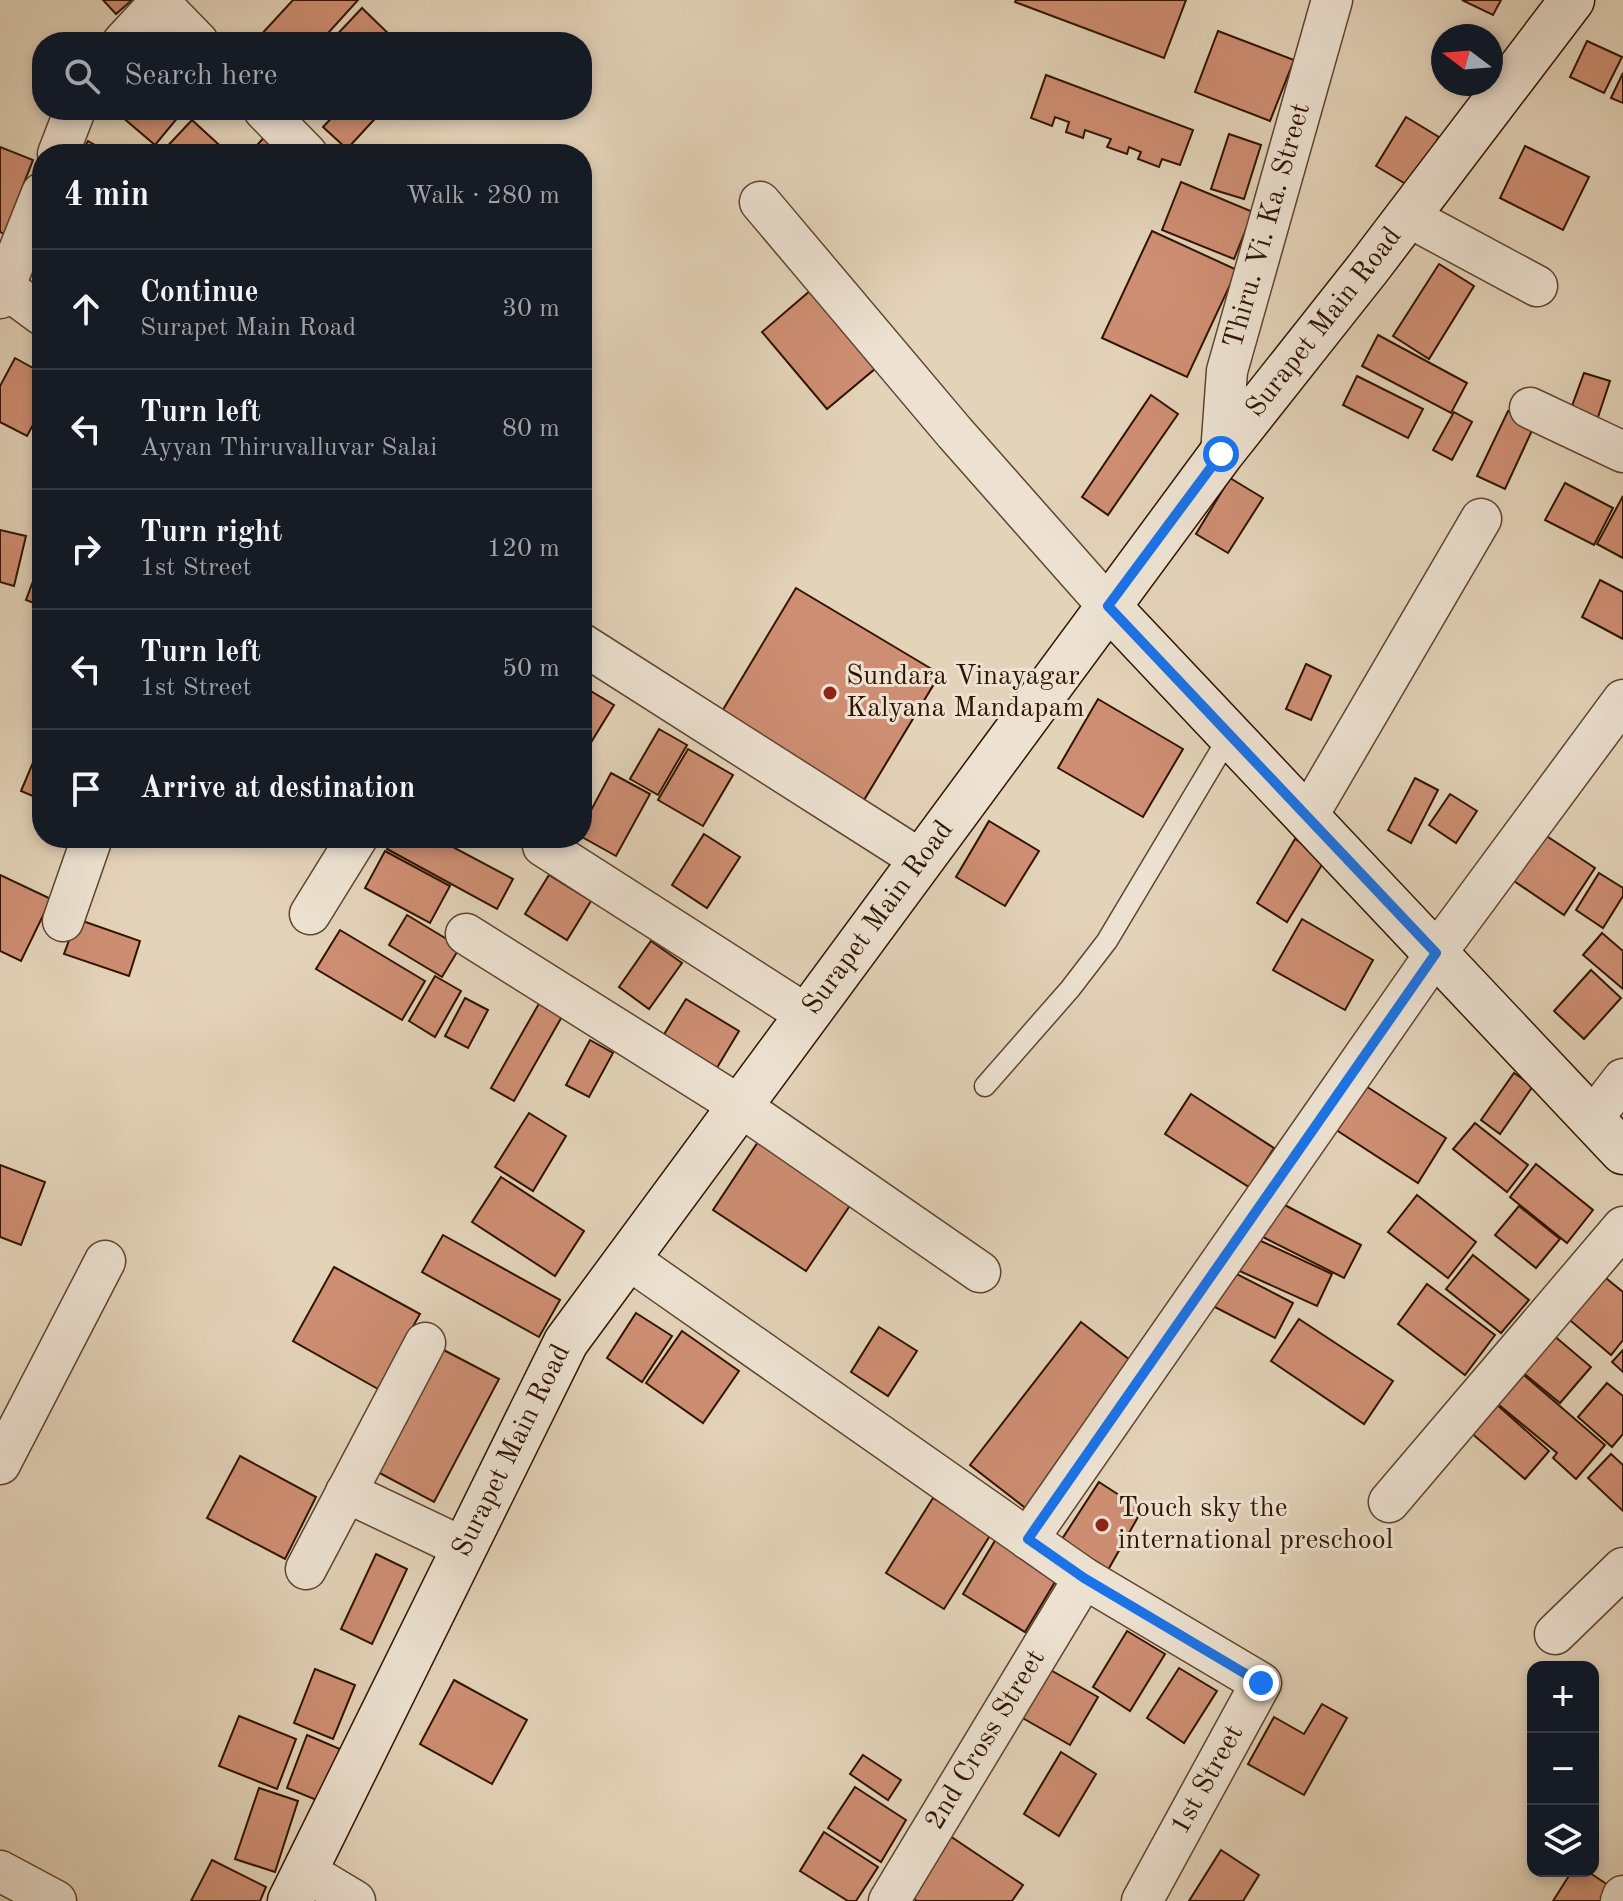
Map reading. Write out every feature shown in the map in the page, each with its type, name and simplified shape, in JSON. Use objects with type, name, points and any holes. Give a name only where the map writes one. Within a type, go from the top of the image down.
[{"type":"main road","name":"Surapet Main Road","points":[[297,1886],[566,1342],[1221,454],[1572,0]]},
{"type":"main road","points":[[1108,606],[1623,1152]]},
{"type":"street","name":"Thiru. Vi. Ka. Street","points":[[1221,454],[1227,371],[1332,0]]},
{"type":"street","points":[[132,32],[160,1],[189,32]]},
{"type":"street","points":[[62,144],[71,120]]},
{"type":"street","points":[[274,120],[297,144]]},
{"type":"street","points":[[760,202],[955,433],[1108,606]]},
{"type":"street","points":[[1407,216],[1537,286]]},
{"type":"street","points":[[32,217],[2,290],[32,309]]},
{"type":"street","points":[[1530,408],[1623,452]]},
{"type":"street","points":[[1307,817],[1481,519]]},
{"type":"street","points":[[592,650],[921,860]]},
{"type":"street","points":[[1028,1539],[1436,953],[1623,700]]},
{"type":"street","points":[[63,921],[89,848]]},
{"type":"street","points":[[310,914],[351,848]]},
{"type":"street","points":[[546,848],[807,1015]]},
{"type":"street","points":[[466,934],[740,1106],[980,1272]]},
{"type":"street","points":[[1593,1118],[1623,1079]]},
{"type":"street","points":[[1389,1502],[1623,1227]]},
{"type":"street","name":"1st Street","points":[[627,1258],[1084,1578],[1261,1683],[1142,1901]]},
{"type":"street","points":[[0,1464],[105,1261]]},
{"type":"street","points":[[306,1569],[425,1343]]},
{"type":"street","points":[[346,1492],[464,1548]]},
{"type":"street","points":[[1555,1634],[1623,1568]]},
{"type":"street","name":"2nd Cross Street","points":[[889,1901],[1084,1578]]},
{"type":"street","points":[[0,1871],[56,1901]]},
{"type":"street","points":[[297,1886],[355,1901]]},
{"type":"lane","points":[[985,1086],[1107,941],[1230,735]]},
{"type":"building","points":[[103,0],[132,0],[116,14]]},
{"type":"building","points":[[293,0],[358,0],[329,32],[264,32]]},
{"type":"building","points":[[1016,0],[1186,0],[1164,58]]},
{"type":"building","points":[[1462,0],[1501,0],[1493,15]]},
{"type":"building","points":[[362,8],[387,32],[339,32]]},
{"type":"building","points":[[1218,31],[1294,60],[1270,121],[1195,92]]},
{"type":"building","points":[[1587,41],[1622,57],[1604,93],[1570,77]]},
{"type":"building","points":[[1623,73],[1623,103],[1611,98]]},
{"type":"building","points":[[1046,75],[1193,130],[1180,165],[1162,159],[1159,167],[1138,159],[1141,152],[1129,147],[1127,154],[1107,147],[1111,139],[1085,130],[1083,138],[1066,132],[1069,122],[1055,117],[1052,126],[1031,118]]},
{"type":"building","points":[[1406,117],[1439,137],[1409,186],[1376,166]]},
{"type":"building","points":[[126,120],[176,120],[154,144]]},
{"type":"building","points":[[192,120],[218,144],[169,144]]},
{"type":"building","points":[[330,120],[374,120],[352,144],[342,144],[323,127]]},
{"type":"building","points":[[269,132],[279,144],[258,144]]},
{"type":"building","points":[[1229,134],[1261,145],[1244,199],[1211,189]]},
{"type":"building","points":[[1525,146],[1589,177],[1563,230],[1500,198]]},
{"type":"building","points":[[0,147],[32,160],[32,163],[4,234],[0,232]]},
{"type":"building","points":[[1181,182],[1253,212],[1234,259],[1162,230]]},
{"type":"building","points":[[1152,231],[1237,270],[1187,377],[1102,338]]},
{"type":"building","points":[[1439,264],[1474,286],[1429,359],[1393,336]]},
{"type":"building","points":[[811,290],[876,368],[827,409],[762,332]]},
{"type":"building","points":[[1378,335],[1467,383],[1451,413],[1362,366]]},
{"type":"building","points":[[15,358],[32,367],[32,427],[27,436],[0,422],[0,386]]},
{"type":"building","points":[[1584,373],[1610,381],[1595,426],[1568,417]]},
{"type":"building","points":[[1357,376],[1423,409],[1408,438],[1343,405]]},
{"type":"building","points":[[1151,395],[1178,414],[1108,515],[1082,497]]},
{"type":"building","points":[[1508,411],[1535,424],[1505,489],[1477,476]]},
{"type":"building","points":[[1454,412],[1472,422],[1452,460],[1433,450]]},
{"type":"building","points":[[1230,478],[1263,498],[1228,553],[1196,534]]},
{"type":"building","points":[[1565,483],[1613,508],[1594,545],[1545,520]]},
{"type":"building","points":[[1623,496],[1623,558],[1597,544]]},
{"type":"building","points":[[0,530],[26,536],[14,586],[0,582]]},
{"type":"building","points":[[1600,580],[1623,592],[1623,639],[1582,617]]},
{"type":"building","points":[[32,584],[32,602],[26,600]]},
{"type":"building","name":"Sundara Vinayagar Kalyana Mandapam","points":[[796,588],[940,674],[864,800],[721,713]]},
{"type":"building","points":[[1306,664],[1331,676],[1311,720],[1286,709]]},
{"type":"building","points":[[592,692],[614,705],[592,741]]},
{"type":"building","points":[[1098,699],[1183,749],[1143,817],[1058,768]]},
{"type":"building","points":[[659,729],[687,745],[658,795],[630,779]]},
{"type":"building","points":[[688,749],[733,775],[703,826],[658,800]]},
{"type":"building","points":[[32,765],[32,796],[21,791]]},
{"type":"building","points":[[611,773],[650,794],[616,856],[592,843],[592,808]]},
{"type":"building","points":[[1415,778],[1438,790],[1411,843],[1388,830]]},
{"type":"building","points":[[1450,794],[1477,811],[1456,843],[1429,825]]},
{"type":"building","points":[[989,821],[1039,851],[1005,906],[956,877]]},
{"type":"building","points":[[1542,833],[1595,868],[1564,915],[1511,879]]},
{"type":"building","points":[[704,834],[740,857],[707,908],[672,885]]},
{"type":"building","points":[[1295,839],[1326,858],[1287,922],[1257,903]]},
{"type":"building","points":[[455,848],[513,879],[497,909],[387,849]]},
{"type":"building","points":[[385,851],[450,886],[430,923],[365,888]]},
{"type":"building","points":[[1599,873],[1623,888],[1623,896],[1603,928],[1576,910]]},
{"type":"building","points":[[0,875],[51,899],[21,961],[0,951]]},
{"type":"building","points":[[549,875],[591,901],[567,940],[525,914]]},
{"type":"building","points":[[407,915],[460,947],[442,977],[389,945]]},
{"type":"building","points":[[77,919],[140,941],[129,976],[64,954]]},
{"type":"building","points":[[1302,919],[1373,960],[1345,1010],[1273,970]]},
{"type":"building","points":[[340,930],[425,981],[402,1020],[316,969]]},
{"type":"building","points":[[1602,933],[1623,951],[1623,989],[1583,955]]},
{"type":"building","points":[[651,941],[682,963],[649,1009],[619,987]]},
{"type":"building","points":[[1591,970],[1621,998],[1584,1039],[1554,1011]]},
{"type":"building","points":[[435,976],[461,991],[435,1037],[409,1021]]},
{"type":"building","points":[[465,998],[488,1010],[468,1048],[445,1036]]},
{"type":"building","points":[[686,999],[739,1031],[712,1076],[658,1044]]},
{"type":"building","points":[[541,1000],[564,1013],[514,1101],[491,1088]]},
{"type":"building","points":[[590,1040],[613,1053],[589,1097],[566,1085]]},
{"type":"building","points":[[1514,1073],[1533,1086],[1500,1134],[1481,1120]]},
{"type":"building","points":[[1355,1079],[1446,1138],[1418,1183],[1327,1124]]},
{"type":"building","points":[[1191,1094],[1274,1148],[1249,1187],[1165,1134]]},
{"type":"building","points":[[529,1113],[566,1136],[533,1191],[495,1167]]},
{"type":"building","points":[[1475,1123],[1528,1165],[1507,1192],[1453,1149]]},
{"type":"building","points":[[760,1139],[853,1201],[806,1271],[713,1210]]},
{"type":"building","points":[[1536,1164],[1593,1210],[1567,1243],[1510,1197]]},
{"type":"building","points":[[0,1165],[45,1182],[21,1245],[0,1237]]},
{"type":"building","points":[[501,1177],[584,1231],[555,1276],[472,1222]]},
{"type":"building","points":[[1417,1195],[1476,1242],[1448,1278],[1388,1232]]},
{"type":"building","points":[[1279,1202],[1361,1245],[1344,1278],[1261,1236]]},
{"type":"building","points":[[1519,1206],[1560,1239],[1536,1268],[1495,1235]]},
{"type":"building","points":[[443,1235],[560,1300],[539,1337],[422,1272]]},
{"type":"building","points":[[1248,1235],[1332,1274],[1317,1306],[1233,1268]]},
{"type":"building","points":[[1473,1255],[1529,1300],[1501,1333],[1446,1289]]},
{"type":"building","points":[[334,1267],[420,1314],[378,1389],[293,1341]]},
{"type":"building","points":[[1227,1269],[1293,1303],[1275,1338],[1209,1304]]},
{"type":"building","points":[[1601,1274],[1623,1292],[1623,1340],[1611,1355],[1565,1316]]},
{"type":"building","points":[[1427,1284],[1495,1335],[1465,1375],[1398,1324]]},
{"type":"building","points":[[636,1313],[672,1336],[642,1382],[607,1358]]},
{"type":"building","points":[[1299,1319],[1393,1381],[1364,1424],[1271,1361]]},
{"type":"building","points":[[1081,1322],[1139,1367],[1028,1510],[970,1465]]},
{"type":"building","points":[[879,1327],[917,1351],[888,1396],[851,1372]]},
{"type":"building","points":[[682,1331],[739,1371],[703,1423],[646,1383]]},
{"type":"building","points":[[1552,1334],[1591,1367],[1560,1403],[1521,1371]]},
{"type":"building","points":[[438,1347],[499,1379],[434,1502],[374,1470]]},
{"type":"building","points":[[1623,1350],[1623,1372],[1612,1362]]},
{"type":"building","points":[[1518,1370],[1605,1445],[1576,1479],[1553,1458],[1557,1453],[1493,1400]]},
{"type":"building","points":[[1607,1383],[1623,1396],[1623,1434],[1612,1447],[1578,1417]]},
{"type":"building","points":[[1495,1403],[1549,1451],[1525,1479],[1470,1432]]},
{"type":"building","points":[[1611,1454],[1623,1465],[1623,1511],[1588,1478]]},
{"type":"building","points":[[240,1456],[316,1497],[285,1559],[207,1518]]},
{"type":"building","name":"Touch sky the international preschool","points":[[1099,1482],[1142,1510],[1108,1570],[1062,1539]]},
{"type":"building","points":[[933,1498],[991,1534],[944,1609],[886,1573]]},
{"type":"building","points":[[996,1539],[1058,1577],[1025,1632],[963,1594]]},
{"type":"building","points":[[376,1554],[407,1569],[372,1644],[341,1629]]},
{"type":"building","points":[[1127,1631],[1165,1654],[1130,1711],[1093,1687]]},
{"type":"building","points":[[1047,1668],[1098,1697],[1070,1745],[1019,1716]]},
{"type":"building","points":[[1179,1668],[1217,1691],[1184,1743],[1147,1718]]},
{"type":"building","points":[[315,1669],[355,1685],[333,1739],[294,1723]]},
{"type":"building","points":[[454,1680],[527,1720],[492,1784],[420,1744]]},
{"type":"building","points":[[1322,1704],[1347,1718],[1304,1795],[1248,1764],[1274,1717],[1304,1734]]},
{"type":"building","points":[[239,1716],[296,1739],[277,1789],[219,1766]]},
{"type":"building","points":[[307,1735],[340,1749],[319,1801],[287,1788]]},
{"type":"building","points":[[1061,1752],[1096,1774],[1059,1836],[1024,1814]]},
{"type":"building","points":[[863,1755],[901,1780],[888,1800],[850,1774]]},
{"type":"building","points":[[855,1787],[906,1820],[881,1862],[828,1828]]},
{"type":"building","points":[[259,1788],[298,1801],[275,1872],[235,1859]]},
{"type":"building","points":[[824,1832],[878,1867],[856,1901],[848,1901],[800,1871]]},
{"type":"building","points":[[947,1834],[1023,1885],[1012,1901],[917,1901],[907,1894]]},
{"type":"building","points":[[1221,1850],[1259,1875],[1243,1901],[1189,1901]]},
{"type":"building","points":[[212,1860],[266,1887],[260,1901],[191,1901]]},
{"type":"building","points":[[1568,1877],[1596,1877],[1614,1889],[1607,1901],[1553,1901]]},
{"type":"place","name":"Sundara Vinayagar Kalyana Mandapam","points":[[830,693]]},
{"type":"place","name":"Touch sky the international preschool","points":[[1102,1525]]},
{"type":"route","points":[[1221,454],[1108,606],[1436,953],[1028,1539],[1084,1578],[1261,1683]]}]
